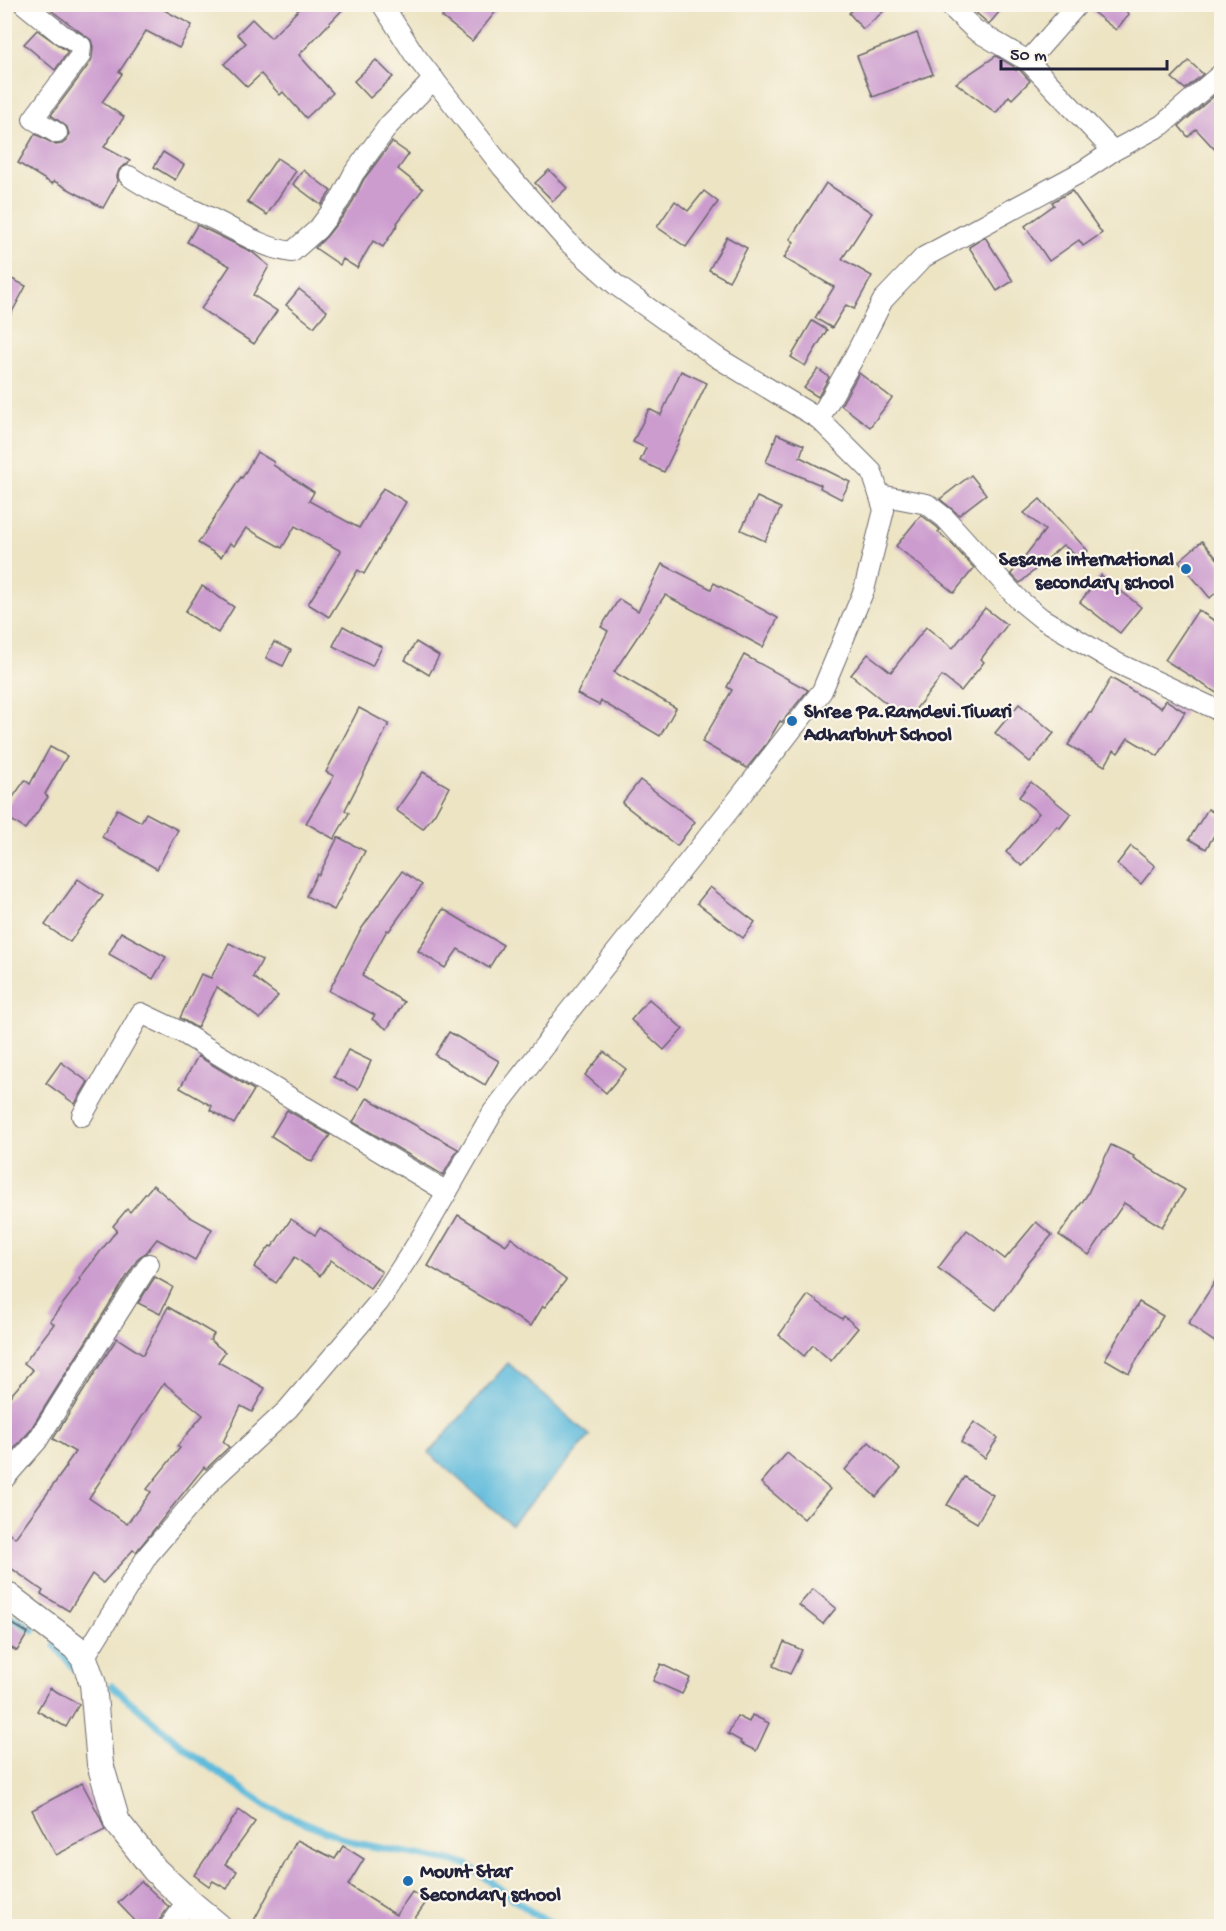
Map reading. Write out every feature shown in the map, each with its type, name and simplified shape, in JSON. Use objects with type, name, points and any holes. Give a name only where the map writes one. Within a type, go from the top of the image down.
[{"type":"street","points":[[24,4],[61,34],[81,46],[80,56],[33,119],[57,133]]},
{"type":"street","points":[[84,1658],[148,1556],[211,1481],[288,1409],[379,1302],[420,1239],[493,1112],[545,1046],[562,1020],[822,691],[864,590],[885,510],[872,472],[819,418],[718,358],[616,285],[568,242],[503,168],[414,54],[382,4]]},
{"type":"street","points":[[948,4],[975,30],[1028,61],[1113,150]]},
{"type":"street","points":[[1028,61],[1078,4]]},
{"type":"street","points":[[819,418],[883,300],[924,257],[1083,171],[1113,150],[1162,124],[1221,73]]},
{"type":"street","points":[[129,176],[147,188],[218,221],[245,237],[275,250],[291,252],[318,229],[340,200],[354,173],[389,125],[434,79]]},
{"type":"street","points":[[879,495],[927,504],[945,518],[1019,600],[1041,618],[1118,663],[1221,712]]},
{"type":"street","points":[[82,1116],[141,1013],[181,1032],[447,1192]]},
{"type":"street","points":[[4,1479],[37,1441],[149,1264]]},
{"type":"street","points":[[4,1593],[75,1647],[84,1658],[93,1684],[100,1764],[117,1822],[155,1869],[218,1926]]},
{"type":"street","points":[[170,1926],[188,1901]]},
{"type":"water","points":[[508,1363],[590,1436],[511,1525],[429,1453]]},
{"type":"building","points":[[58,4],[153,4],[192,25],[179,48],[146,31],[119,72],[122,74],[102,102],[124,117],[104,147],[130,161],[119,170],[118,181],[103,208],[54,181],[52,184],[18,163],[35,134],[56,145],[67,140],[69,134],[67,127],[51,115],[92,58],[91,40],[52,11]]},
{"type":"building","points":[[304,4],[348,4],[299,55],[333,93],[306,118],[283,92],[280,95],[261,74],[247,87],[224,64],[246,43],[237,34],[252,19],[271,38]]},
{"type":"building","points":[[452,4],[502,4],[472,41],[442,17]]},
{"type":"building","points":[[858,4],[892,4],[863,29],[849,13]]},
{"type":"building","points":[[966,4],[1006,4],[989,24]]},
{"type":"building","points":[[1090,4],[1118,4],[1129,14],[1116,30],[1089,9]]},
{"type":"building","points":[[37,30],[68,52],[55,70],[24,44]]},
{"type":"building","points":[[917,33],[933,74],[873,97],[857,56]]},
{"type":"building","points":[[996,56],[1016,70],[1017,68],[1020,70],[1030,81],[1012,99],[1009,96],[996,113],[956,83]]},
{"type":"building","points":[[376,60],[393,77],[370,98],[354,81]]},
{"type":"building","points":[[1189,61],[1203,74],[1185,89],[1172,78]]},
{"type":"building","points":[[1221,90],[1221,156],[1196,129],[1188,137],[1179,126]]},
{"type":"building","points":[[392,142],[409,154],[398,169],[423,189],[397,223],[383,247],[373,241],[357,268],[343,259],[340,265],[315,248],[350,207],[364,179]]},
{"type":"building","points":[[163,152],[184,165],[175,180],[154,167]]},
{"type":"building","points":[[277,158],[296,171],[267,215],[247,202]]},
{"type":"building","points":[[303,170],[331,191],[321,205],[293,184]]},
{"type":"building","points":[[549,170],[567,188],[553,201],[535,183]]},
{"type":"building","points":[[826,183],[872,213],[842,259],[872,276],[854,309],[846,305],[832,328],[815,318],[834,287],[784,258],[794,242],[790,239]]},
{"type":"building","points":[[704,191],[718,202],[686,247],[657,227],[675,201],[688,211]]},
{"type":"building","points":[[1072,191],[1102,233],[1083,246],[1079,240],[1049,261],[1025,226],[1054,205],[1052,202]]},
{"type":"building","points":[[197,225],[252,252],[269,266],[253,295],[277,311],[254,344],[201,309],[230,266],[187,242]]},
{"type":"building","points":[[727,237],[747,248],[729,281],[709,270]]},
{"type":"building","points":[[985,237],[1013,281],[997,291],[969,247]]},
{"type":"building","points":[[4,275],[26,286],[4,327]]},
{"type":"building","points":[[299,289],[327,311],[314,327],[286,305]]},
{"type":"building","points":[[812,321],[827,330],[805,366],[791,357]]},
{"type":"building","points":[[818,369],[829,377],[818,397],[804,388]]},
{"type":"building","points":[[681,371],[707,383],[664,472],[640,461],[646,448],[633,442],[649,409],[661,415]]},
{"type":"building","points":[[859,373],[892,398],[870,427],[841,405]]},
{"type":"building","points":[[777,434],[804,445],[800,457],[850,482],[841,499],[820,488],[821,485],[766,462]]},
{"type":"building","points":[[257,452],[314,492],[309,501],[359,528],[383,488],[406,502],[364,574],[358,570],[329,617],[308,604],[341,551],[295,526],[282,548],[246,528],[234,546],[230,543],[221,557],[198,543]]},
{"type":"building","points":[[971,475],[986,494],[959,515],[940,499]]},
{"type":"building","points":[[757,497],[781,508],[765,541],[741,530]]},
{"type":"building","points":[[1040,499],[1088,551],[1081,559],[1063,545],[1020,583],[1011,574],[1045,530],[1024,513]]},
{"type":"building","points":[[921,515],[940,530],[938,532],[974,568],[954,593],[896,546]]},
{"type":"building","points":[[1202,541],[1221,563],[1221,588],[1210,598],[1179,561]]},
{"type":"building","points":[[662,564],[711,589],[714,583],[778,618],[763,647],[665,595],[614,672],[676,708],[660,736],[601,701],[599,705],[577,694],[608,631],[601,627],[619,599],[638,611]]},
{"type":"building","points":[[1101,575],[1141,607],[1120,633],[1080,602]]},
{"type":"building","points":[[202,586],[234,607],[218,633],[185,612]]},
{"type":"building","points":[[985,608],[1007,625],[981,659],[984,662],[961,691],[942,676],[907,720],[851,675],[868,654],[891,672],[926,627],[953,648]]},
{"type":"building","points":[[1198,610],[1221,625],[1221,696],[1165,660]]},
{"type":"building","points":[[343,626],[382,647],[372,666],[333,646]]},
{"type":"building","points":[[274,642],[291,650],[283,666],[266,658]]},
{"type":"building","points":[[416,642],[439,656],[429,675],[405,660]]},
{"type":"building","points":[[744,655],[808,690],[782,722],[780,721],[767,743],[747,768],[702,742],[732,690],[727,687]]},
{"type":"building","points":[[1111,678],[1161,708],[1166,700],[1185,712],[1158,756],[1128,738],[1118,753],[1114,750],[1105,766],[1068,745],[1089,712],[1091,713]]},
{"type":"building","points":[[1019,704],[1054,733],[1030,762],[995,733]]},
{"type":"building","points":[[359,708],[389,724],[345,810],[349,813],[334,839],[306,823],[334,776],[326,772]]},
{"type":"building","points":[[50,747],[67,756],[45,794],[48,797],[25,829],[4,815],[4,810],[25,780],[30,784]]},
{"type":"building","points":[[423,772],[449,787],[423,829],[396,810]]},
{"type":"building","points":[[640,780],[695,822],[677,846],[622,803]]},
{"type":"building","points":[[1031,782],[1071,814],[1060,828],[1057,826],[1022,866],[1006,852],[1039,813],[1019,797]]},
{"type":"building","points":[[117,809],[141,822],[146,813],[178,830],[157,869],[102,837]]},
{"type":"building","points":[[1208,809],[1221,817],[1221,824],[1206,849],[1189,839]]},
{"type":"building","points":[[338,837],[365,851],[334,910],[306,896]]},
{"type":"building","points":[[1131,846],[1155,866],[1141,884],[1117,864]]},
{"type":"building","points":[[402,871],[422,885],[389,931],[387,930],[362,976],[404,1002],[387,1029],[372,1019],[375,1015],[329,991],[360,931]]},
{"type":"building","points":[[78,879],[103,896],[70,942],[45,925]]},
{"type":"building","points":[[710,887],[755,922],[743,938],[697,903]]},
{"type":"building","points":[[443,909],[503,945],[489,968],[458,949],[445,968],[418,951]]},
{"type":"building","points":[[121,932],[166,957],[153,979],[109,954]]},
{"type":"building","points":[[229,943],[262,960],[253,977],[278,996],[260,1019],[217,987],[197,1028],[180,1018],[201,974],[211,978]]},
{"type":"building","points":[[649,999],[683,1029],[664,1050],[631,1020]]},
{"type":"building","points":[[449,1032],[499,1061],[485,1085],[435,1055]]},
{"type":"building","points":[[348,1050],[371,1061],[358,1089],[334,1077]]},
{"type":"building","points":[[604,1052],[626,1069],[606,1093],[585,1075]]},
{"type":"building","points":[[198,1056],[254,1090],[234,1124],[210,1110],[212,1106],[180,1088]]},
{"type":"building","points":[[61,1062],[88,1082],[75,1104],[46,1083]]},
{"type":"building","points":[[367,1098],[458,1149],[443,1175],[353,1122]]},
{"type":"building","points":[[287,1110],[330,1135],[312,1162],[271,1136]]},
{"type":"building","points":[[1111,1145],[1134,1156],[1133,1158],[1185,1190],[1162,1227],[1124,1203],[1089,1255],[1059,1235],[1087,1195]]},
{"type":"building","points":[[153,1185],[190,1217],[212,1229],[195,1260],[157,1239],[146,1253],[139,1257],[29,1432],[4,1460],[4,1403],[33,1370],[24,1363],[54,1324],[50,1321],[81,1280],[79,1279],[117,1230],[113,1226],[127,1209],[130,1212]]},
{"type":"building","points":[[458,1215],[506,1245],[511,1238],[566,1280],[545,1307],[543,1306],[531,1326],[428,1266]]},
{"type":"building","points":[[291,1219],[315,1235],[320,1228],[382,1272],[370,1288],[331,1260],[320,1276],[295,1257],[276,1283],[254,1267],[270,1246],[272,1247]]},
{"type":"building","points":[[1036,1222],[1052,1235],[1026,1266],[996,1310],[938,1268],[967,1230],[1005,1259]]},
{"type":"building","points":[[1221,1272],[1221,1346],[1188,1324]]},
{"type":"building","points":[[155,1277],[173,1287],[160,1314],[138,1303]]},
{"type":"building","points":[[808,1295],[842,1319],[844,1316],[858,1328],[831,1361],[813,1345],[804,1356],[779,1335]]},
{"type":"building","points":[[1139,1302],[1163,1316],[1129,1373],[1105,1359]]},
{"type":"building","points":[[168,1307],[214,1334],[210,1340],[225,1352],[218,1362],[265,1388],[252,1412],[241,1406],[223,1442],[229,1447],[206,1469],[204,1467],[136,1552],[133,1550],[103,1583],[92,1574],[69,1611],[41,1594],[43,1591],[4,1563],[4,1528],[15,1538],[67,1466],[75,1452],[53,1439],[117,1338],[143,1355]],"holes":[[[164,1383],[203,1415],[177,1446],[180,1448],[147,1489],[151,1492],[127,1524],[89,1498]]]},
{"type":"building","points":[[974,1422],[998,1438],[985,1458],[961,1442]]},
{"type":"building","points":[[869,1442],[901,1469],[876,1497],[845,1470]]},
{"type":"building","points":[[787,1453],[830,1489],[804,1519],[761,1483]]},
{"type":"building","points":[[964,1477],[993,1495],[977,1523],[947,1505]]},
{"type":"building","points":[[813,1589],[836,1608],[823,1624],[799,1605]]},
{"type":"building","points":[[4,1619],[28,1633],[17,1651],[4,1644]]},
{"type":"building","points":[[784,1642],[802,1650],[790,1674],[773,1666]]},
{"type":"building","points":[[661,1664],[690,1678],[682,1694],[653,1681]]},
{"type":"building","points":[[50,1688],[79,1704],[66,1727],[37,1711]]},
{"type":"building","points":[[752,1715],[769,1723],[756,1751],[728,1734],[737,1716],[749,1722]]},
{"type":"building","points":[[82,1783],[105,1830],[56,1855],[32,1810]]},
{"type":"building","points":[[239,1810],[255,1822],[225,1864],[237,1871],[227,1889],[213,1881],[209,1886],[194,1875]]},
{"type":"building","points":[[297,1840],[335,1859],[343,1846],[364,1859],[348,1885],[396,1915],[412,1892],[427,1901],[411,1924],[415,1926],[251,1926]]},
{"type":"building","points":[[141,1881],[169,1907],[158,1926],[140,1926],[118,1903]]},
{"type":"waterway","points":[[4,1613],[33,1630]]},
{"type":"waterway","points":[[55,1645],[78,1673]]},
{"type":"waterway","points":[[112,1686],[194,1756],[272,1809],[355,1843],[466,1864],[537,1916],[560,1926]]},
{"type":"place","name":"Sesame international secondary school","points":[[1186,569]]},
{"type":"place","name":"Shree Pa.Ramdevi.Tiwari Adharbhut School","points":[[792,721]]},
{"type":"place","name":"Mount Star Secondary school","points":[[408,1881]]}]
